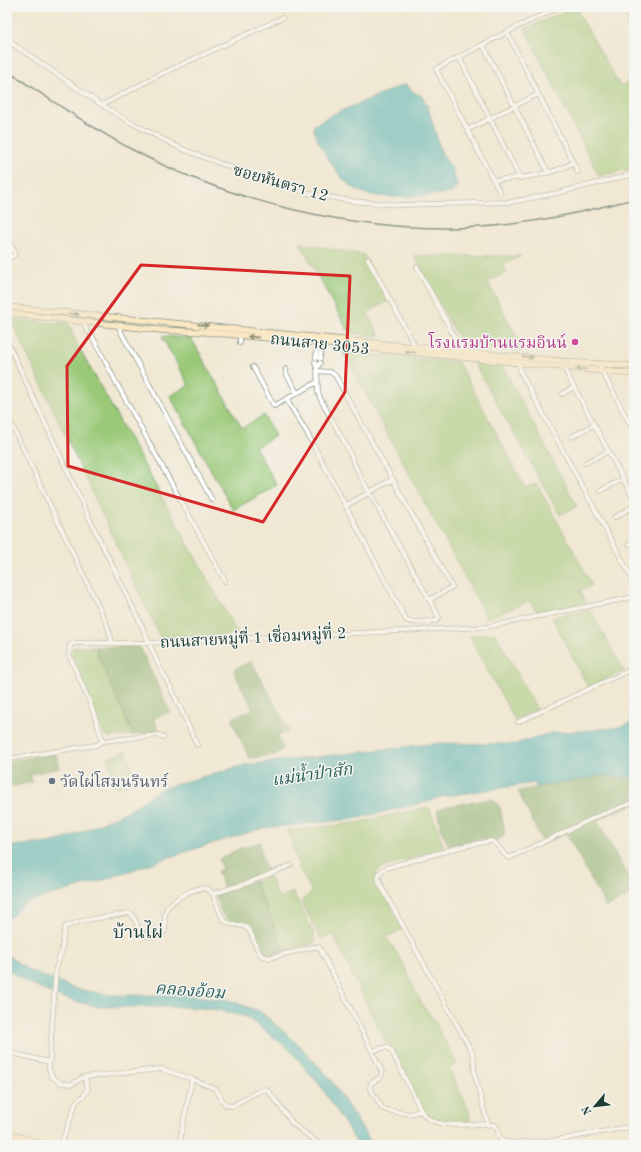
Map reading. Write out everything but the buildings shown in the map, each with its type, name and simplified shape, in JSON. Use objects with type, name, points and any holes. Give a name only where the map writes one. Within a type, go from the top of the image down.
[{"type":"main road","name":"ถนนสาย 3053","points":[[7,307],[140,321],[180,323],[462,351],[634,366]]},
{"type":"main road","name":"ถนนสาย 3053","points":[[7,313],[634,374]]},
{"type":"main road","points":[[180,323],[180,331]]},
{"type":"main road","points":[[7,1133],[46,1145]]},
{"type":"street","points":[[500,194],[436,68],[560,7]]},
{"type":"street","points":[[634,8],[626,8],[634,37]]},
{"type":"street","points":[[102,105],[161,74],[282,18]]},
{"type":"street","points":[[507,32],[578,172]]},
{"type":"street","name":"ซอยหันตรา 12","points":[[7,40],[102,105],[151,134],[206,159],[259,178],[311,194],[352,201],[420,205],[511,202],[557,193],[634,174]]},
{"type":"street","points":[[483,45],[548,172]]},
{"type":"street","points":[[459,57],[520,178]]},
{"type":"street","points":[[467,130],[538,94]]},
{"type":"street","points":[[493,180],[520,178],[563,169],[574,163]]},
{"type":"street","points":[[7,238],[15,253],[7,259]]},
{"type":"street","points":[[368,259],[415,346]]},
{"type":"street","points":[[417,267],[462,351]]},
{"type":"street","points":[[86,321],[89,334],[225,581]]},
{"type":"street","points":[[118,325],[212,500]]},
{"type":"street","points":[[240,335],[240,343]]},
{"type":"street","points":[[7,341],[89,517],[141,624],[164,677],[174,693],[198,745]]},
{"type":"street","points":[[286,399],[306,431],[406,620],[410,622],[438,620],[439,617],[320,398],[318,392],[317,370],[319,343]]},
{"type":"street","points":[[519,363],[520,371],[634,582]]},
{"type":"street","points":[[600,363],[602,371],[634,432]]},
{"type":"street","points":[[253,367],[274,406],[318,382]]},
{"type":"street","points":[[286,368],[286,373],[297,393]]},
{"type":"street","points":[[565,368],[634,498]]},
{"type":"street","points":[[317,370],[330,372],[335,375],[452,587],[429,600]]},
{"type":"street","points":[[562,394],[574,387]]},
{"type":"street","points":[[7,416],[104,618],[112,642]]},
{"type":"street","points":[[571,437],[594,425]]},
{"type":"street","points":[[585,463],[608,451]]},
{"type":"street","points":[[600,491],[623,479]]},
{"type":"street","points":[[345,506],[393,480]]},
{"type":"street","points":[[615,517],[634,506]]},
{"type":"street","points":[[629,544],[634,542]]},
{"type":"street","name":"ถนนสายหมู่ที่ 1 เชื่อมหมู่ที่ 2","points":[[103,741],[90,703],[69,655],[70,646],[73,643],[148,643],[486,627],[634,597]]},
{"type":"street","points":[[518,722],[634,668]]},
{"type":"street","points":[[7,759],[96,745],[103,741],[159,735],[163,737]]},
{"type":"street","points":[[488,1125],[475,1076],[473,1054],[379,882],[379,873],[383,869],[447,850],[491,841],[495,842],[503,853],[509,858],[598,816],[634,802]]},
{"type":"street","points":[[212,894],[248,883],[291,865]]},
{"type":"street","points":[[321,1145],[293,1124],[272,1094],[266,1089],[257,1092],[232,1106],[226,1105],[223,1102],[216,1089],[192,1078],[161,1069],[84,1077],[72,1084],[61,1083],[52,1077],[49,1069],[49,1062],[56,968],[62,948],[63,930],[66,926],[81,921],[129,913],[134,916],[141,933],[151,937],[160,935],[165,932],[166,910],[171,904],[199,888],[206,889],[212,894],[224,920],[229,923],[246,927],[249,930],[262,956],[269,958],[313,947],[319,948],[382,1072],[380,1077],[371,1083],[370,1088],[382,1108],[409,1114],[421,1111]]},
{"type":"street","points":[[372,1051],[386,1047],[391,1050],[421,1111],[427,1119],[434,1122],[467,1125],[494,1125],[498,1128],[500,1139],[505,1143],[557,1140],[634,1126]]},
{"type":"street","points":[[7,1052],[49,1062]]},
{"type":"street","points":[[60,1145],[76,1102],[88,1089],[84,1077]]},
{"type":"street","points":[[179,1145],[192,1078]]},
{"type":"street","points":[[557,1140],[558,1145]]},
{"type":"highlighted area","points":[[141,265],[350,276],[345,392],[263,522],[68,466],[67,366]]},
{"type":"green space","points":[[575,7],[620,86],[634,80],[634,168],[599,176],[525,29]]},
{"type":"green space","points":[[300,243],[364,255],[388,301],[367,313],[380,336],[349,333]]},
{"type":"green space","points":[[414,256],[521,256],[503,265],[507,272],[488,282],[524,351],[463,346]]},
{"type":"green space","points":[[11,320],[68,323],[78,346],[238,634],[161,639]]},
{"type":"green space","points":[[162,336],[191,338],[242,428],[264,415],[275,436],[255,447],[277,485],[233,510],[170,396],[189,385]]},
{"type":"green space","points":[[343,352],[458,362],[525,487],[537,484],[592,585],[580,591],[586,602],[537,613],[530,601],[487,618]]},
{"type":"green space","points":[[475,361],[501,363],[577,506],[560,515],[474,363]]},
{"type":"green space","points":[[590,610],[624,671],[588,687],[553,619],[554,617]]},
{"type":"green space","points":[[495,633],[537,709],[515,720],[470,636]]},
{"type":"green space","points":[[75,647],[97,647],[97,653],[133,735],[107,737],[104,735],[72,655],[72,649]]},
{"type":"green space","points":[[97,647],[140,647],[170,712],[154,718],[159,732],[133,735],[97,653]]},
{"type":"green space","points":[[251,661],[290,731],[278,736],[283,749],[275,755],[249,758],[232,721],[234,717],[252,710],[252,707],[234,673],[235,669]]},
{"type":"green space","points":[[126,751],[137,781],[117,787],[107,758]]},
{"type":"green space","points":[[56,753],[59,768],[31,774],[32,782],[7,788],[7,761]]},
{"type":"green space","points":[[600,776],[634,777],[634,799],[627,802],[629,807],[597,820],[634,887],[634,894],[606,907],[566,833],[543,844],[518,791]]},
{"type":"green space","points":[[493,799],[500,807],[505,834],[502,838],[495,841],[484,839],[449,846],[442,832],[437,810],[447,806]]},
{"type":"green space","points":[[429,807],[444,847],[382,868],[377,871],[376,877],[403,929],[386,937],[401,959],[420,1001],[435,1022],[457,1064],[449,1068],[469,1111],[470,1122],[451,1122],[439,1120],[428,1115],[424,1111],[392,1050],[386,1044],[333,935],[320,938],[301,901],[312,892],[299,868],[288,831],[356,823]]},
{"type":"green space","points":[[260,842],[262,858],[268,873],[253,879],[285,951],[271,955],[261,952],[249,926],[232,921],[224,916],[215,894],[225,891],[217,871],[222,869],[219,859],[240,848]]},
{"type":"green space","points":[[269,876],[279,899],[293,892],[314,934],[315,943],[285,951],[255,882]]},
{"type":"water","points":[[403,85],[407,85],[414,92],[422,96],[427,104],[442,154],[452,168],[458,187],[452,193],[381,197],[361,192],[350,186],[345,181],[329,160],[316,137],[314,125],[333,114]]},
{"type":"water","name":"แม่น้ำป่าสัก","points":[[634,722],[634,777],[600,776],[536,787],[535,783],[440,797],[431,801],[355,819],[264,828],[185,852],[98,882],[24,904],[7,919],[7,846],[49,843],[70,837],[130,810],[162,788],[244,765],[439,743],[514,744],[550,733],[614,728]]},
{"type":"water","points":[[7,955],[30,971],[73,988],[111,995],[189,995],[228,1000],[260,1011],[296,1042],[330,1078],[373,1145],[358,1145],[321,1087],[289,1049],[246,1017],[217,1010],[184,1007],[98,1007],[58,997],[24,981],[7,969]]},
{"type":"railway","points":[[7,71],[68,112],[131,149],[171,168],[213,185],[256,200],[300,211],[345,220],[391,226],[436,228],[480,227],[519,223],[577,213],[634,199]]},
{"type":"place","name":"โรงแรมบ้านแรมอินน์","points":[[575,342]]},
{"type":"place","name":"วัดไผ่โสมนรินทร์","points":[[52,781]]},
{"type":"district","name":"บ้านไผ่","points":[[138,932]]},
{"type":"water label","name":"คลองอ้อม","points":[[190,990]]}]
